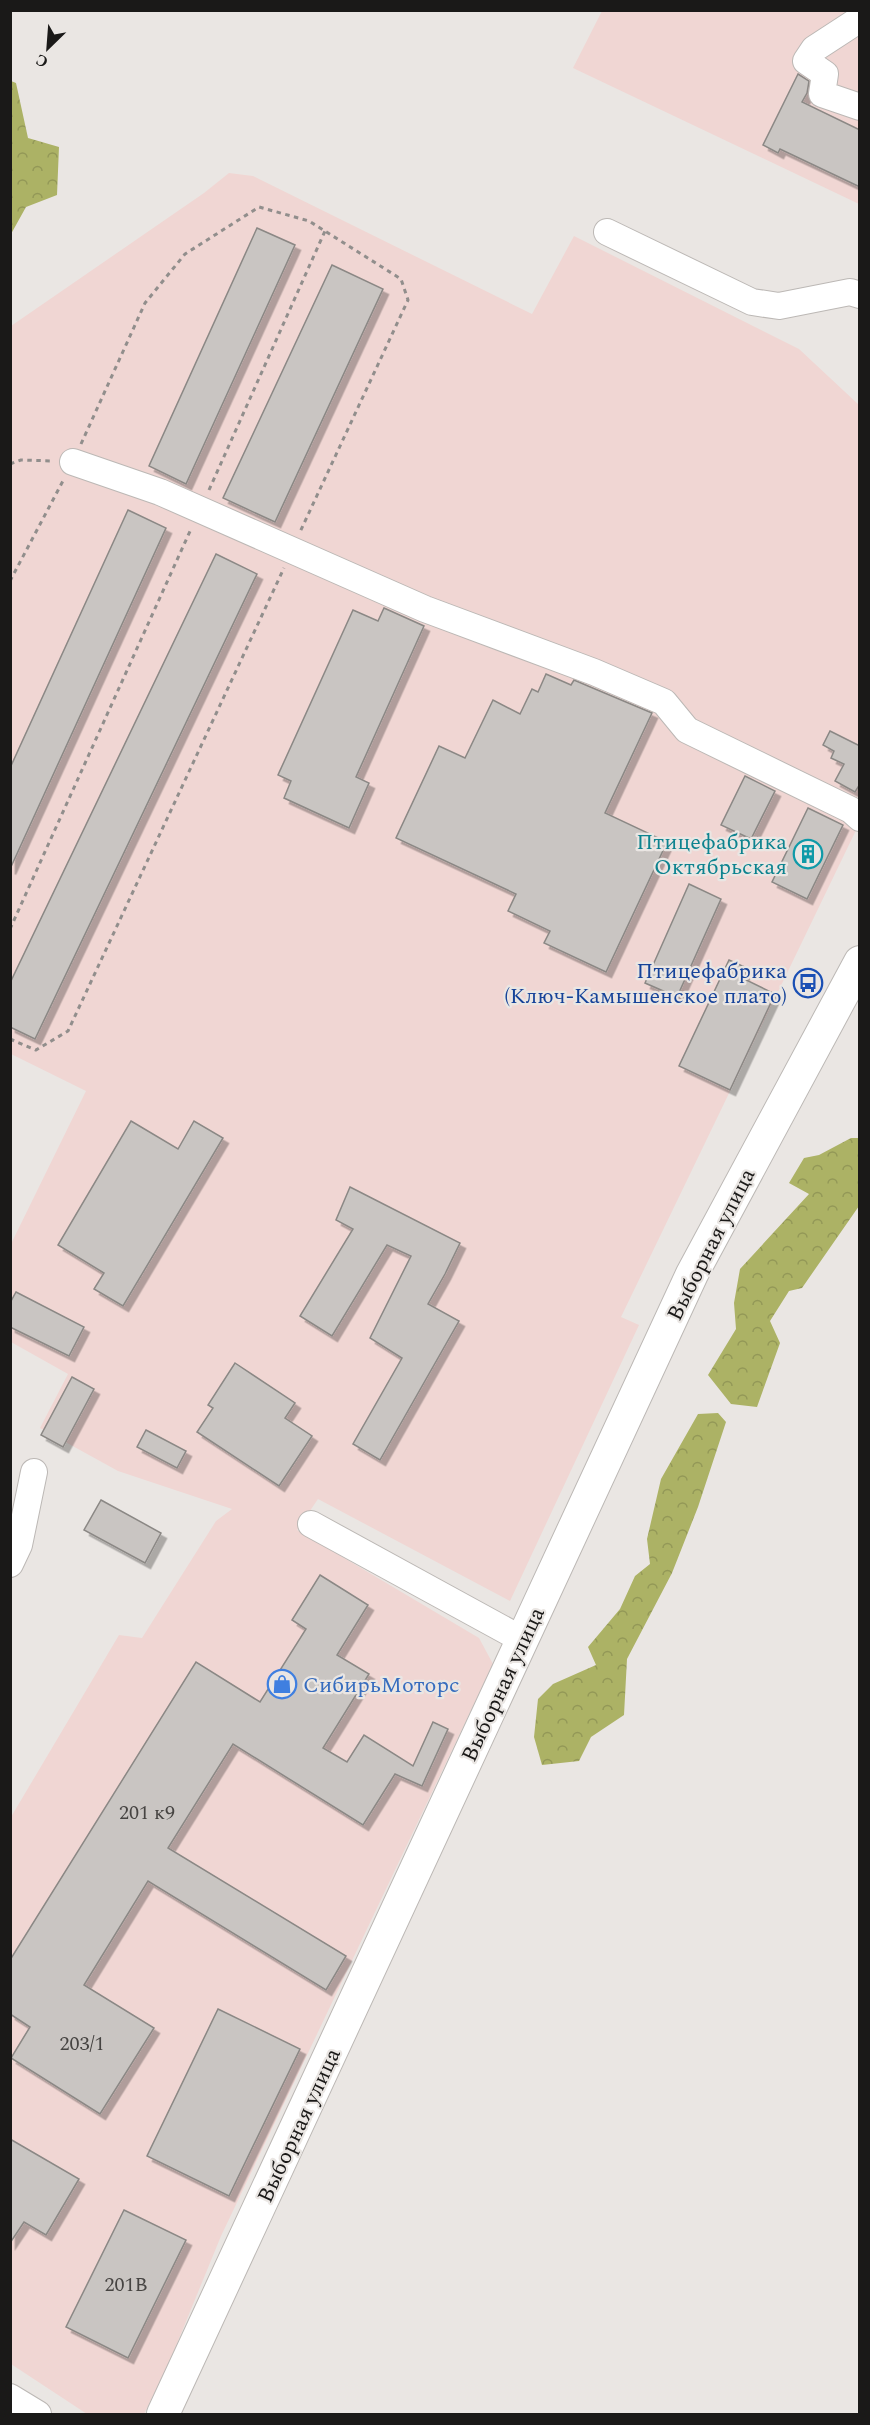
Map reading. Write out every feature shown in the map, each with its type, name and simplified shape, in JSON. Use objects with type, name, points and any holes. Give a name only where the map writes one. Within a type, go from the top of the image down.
[{"type":"main road","name":"Выборная улица","points":[[164,2415],[692,1274],[860,962]]},
{"type":"street","points":[[860,19],[814,49],[807,61],[825,74],[822,94],[860,107]]},
{"type":"street","points":[[607,232],[752,302],[779,306],[850,292],[860,295]]},
{"type":"street","points":[[73,462],[160,492],[425,609],[594,672],[664,702],[687,730],[851,810],[860,818]]},
{"type":"street","points":[[10,1564],[19,1545],[34,1472]]},
{"type":"street","points":[[311,1524],[523,1640]]},
{"type":"street","points":[[10,2397],[38,2415]]},
{"type":"path","points":[[10,929],[325,231]]},
{"type":"path","points":[[10,464],[21,460],[73,462]]},
{"type":"path","points":[[10,1039],[36,1050],[68,1031]]},
{"type":"shaded area","points":[[602,11],[859,11],[859,204],[573,68]]},
{"type":"shaded area","points":[[229,173],[253,176],[532,314],[574,236],[799,349],[859,405],[860,792],[851,810],[859,824],[621,1317],[639,1325],[510,1601],[318,1499],[297,1530],[479,1638],[493,1664],[221,2236],[169,2363],[144,2414],[87,2414],[11,2364],[10,2244],[13,2240],[10,2238],[11,1817],[119,1635],[142,1638],[216,1521],[232,1509],[118,1471],[40,1428],[68,1374],[11,1342],[10,1246],[86,1091],[11,1054],[11,326],[204,193]]},
{"type":"green space","points":[[11,81],[16,83],[28,138],[59,147],[57,195],[26,207],[11,234]]},
{"type":"green space","points":[[851,1138],[859,1138],[859,1206],[802,1288],[789,1291],[770,1321],[780,1343],[757,1407],[731,1404],[708,1375],[736,1329],[734,1303],[740,1269],[809,1194],[789,1183],[804,1158],[819,1155]]},
{"type":"green space","points":[[718,1413],[726,1422],[698,1507],[672,1573],[627,1659],[624,1715],[591,1737],[579,1761],[542,1765],[534,1737],[538,1699],[553,1684],[596,1665],[588,1647],[620,1609],[635,1576],[650,1564],[647,1539],[661,1479],[698,1414]]},
{"type":"building","points":[[798,74],[809,81],[807,93],[802,102],[860,130],[860,187],[780,149],[778,153],[763,145]]},
{"type":"building","points":[[257,228],[295,245],[186,484],[149,466]]},
{"type":"building","points":[[332,265],[383,289],[275,522],[223,498]]},
{"type":"building","points":[[128,510],[166,528],[10,869],[10,768]]},
{"type":"building","points":[[216,554],[257,574],[35,1039],[10,1027],[10,983]]},
{"type":"building","points":[[384,608],[424,626],[356,777],[369,783],[349,828],[284,798],[291,781],[278,775],[353,610],[378,621]]},
{"type":"building","points":[[546,674],[571,685],[574,680],[652,713],[605,813],[667,842],[606,972],[544,943],[550,931],[508,911],[516,894],[396,838],[439,746],[465,758],[493,700],[520,714],[532,689],[538,692]]},
{"type":"building","points":[[830,731],[860,746],[860,784],[855,792],[835,781],[844,764],[831,758],[834,751],[823,745]]},
{"type":"building","points":[[745,776],[775,791],[751,839],[721,825]]},
{"type":"building","name":"Птицефабрика Октябрьская","points":[[808,808],[843,825],[807,899],[772,882]]},
{"type":"building","points":[[689,884],[721,899],[677,997],[645,983]]},
{"type":"building","points":[[729,960],[747,968],[742,978],[775,994],[730,1090],[679,1066]]},
{"type":"building","points":[[131,1121],[178,1149],[194,1121],[223,1138],[123,1306],[94,1289],[104,1273],[58,1245]]},
{"type":"building","points":[[350,1187],[460,1243],[428,1304],[459,1321],[380,1460],[353,1444],[402,1358],[370,1338],[411,1256],[387,1245],[332,1336],[300,1316],[353,1229],[336,1220]]},
{"type":"building","points":[[16,1292],[84,1327],[69,1356],[10,1327],[10,1303]]},
{"type":"building","points":[[235,1363],[295,1403],[285,1418],[312,1436],[279,1486],[197,1432],[213,1408],[208,1405]]},
{"type":"building","points":[[72,1377],[94,1389],[63,1447],[41,1435]]},
{"type":"building","points":[[146,1430],[186,1451],[177,1468],[137,1447]]},
{"type":"building","points":[[101,1500],[161,1533],[145,1563],[84,1530]]},
{"type":"building","points":[[320,1575],[368,1605],[337,1655],[369,1674],[323,1748],[347,1762],[364,1735],[413,1766],[433,1722],[448,1729],[422,1786],[395,1774],[363,1825],[233,1744],[168,1848],[346,1956],[326,1990],[148,1881],[84,1985],[154,2028],[100,2114],[11,2058],[30,2027],[10,2014],[10,1960],[196,1662],[260,1702],[306,1629],[292,1620]]},
{"type":"building","points":[[218,2009],[300,2049],[229,2196],[147,2156]]},
{"type":"building","points":[[10,2139],[79,2179],[46,2235],[24,2222],[10,2243]]},
{"type":"building","points":[[124,2210],[186,2240],[128,2358],[66,2327]]},
{"type":"place","name":"Птицефабрика Октябрьская","points":[[808,854]]},
{"type":"place","name":"Птицефабрика (Ключ-Камышенское плато)","points":[[808,983]]},
{"type":"place","name":"СибирьМоторс","points":[[282,1684]]}]
